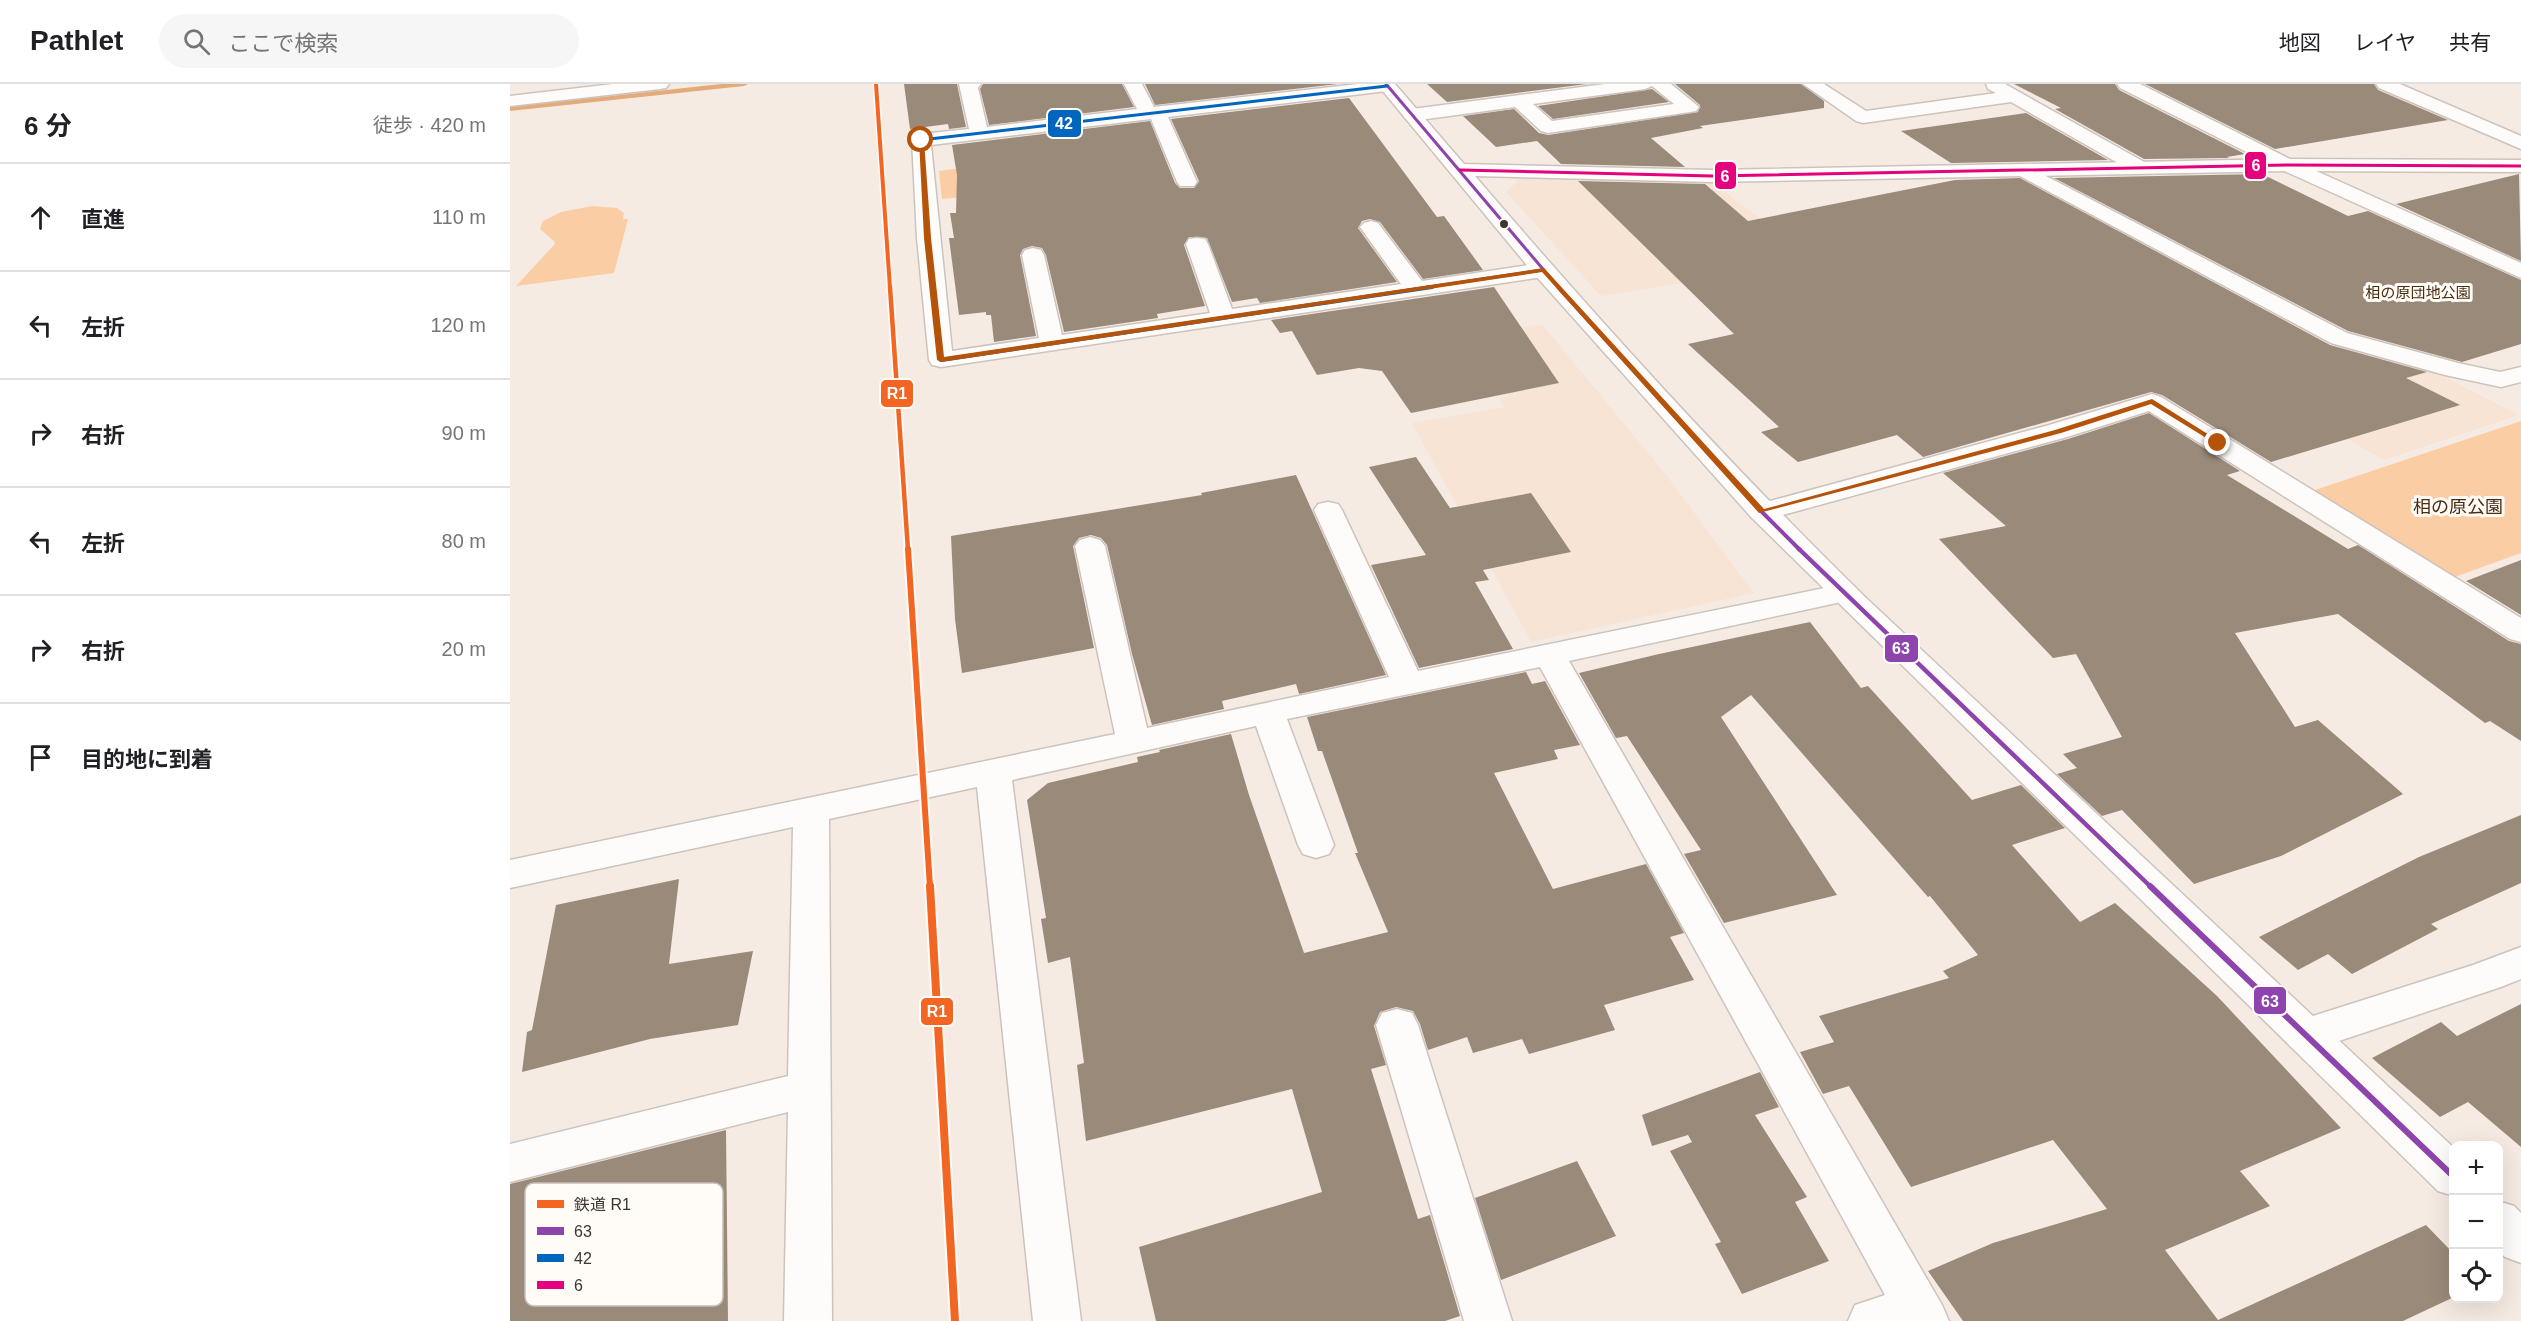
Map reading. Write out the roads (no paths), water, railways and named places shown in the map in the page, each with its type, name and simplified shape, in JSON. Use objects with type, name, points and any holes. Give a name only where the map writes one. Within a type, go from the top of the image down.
[{"type":"street","points":[[510,101],[660,84]]},
{"type":"street","points":[[972,84],[968,84],[979,133]]},
{"type":"street","points":[[1133,84],[1152,113],[1187,182]]},
{"type":"street","points":[[1412,115],[1645,84]]},
{"type":"street","points":[[1520,102],[1548,127],[1690,107],[1660,84]]},
{"type":"street","points":[[1812,84],[1863,117],[2014,96]]},
{"type":"street","points":[[1992,84],[2139,167]]},
{"type":"street","points":[[2126,84],[2287,165],[2521,271]]},
{"type":"street","points":[[2385,84],[2521,143]]},
{"type":"street","points":[[1544,270],[941,360],[928,238],[921,140],[1387,85],[1544,270],[1762,512],[2449,1173]]},
{"type":"street","points":[[1460,170],[1712,176],[2287,165],[2521,166]]},
{"type":"street","points":[[2025,171],[2339,338],[2454,370],[2501,380],[2521,374]]},
{"type":"street","points":[[1371,227],[1416,289]]},
{"type":"street","points":[[1197,244],[1224,318]]},
{"type":"street","points":[[1033,255],[1052,343]]},
{"type":"street","points":[[1762,512],[2058,431],[2152,402],[2521,632]]},
{"type":"street","points":[[1328,510],[1408,684]]},
{"type":"street","points":[[1090,546],[1134,743]]},
{"type":"street","points":[[510,874],[811,812],[993,770],[1134,743],[1844,593]]},
{"type":"street","points":[[1550,656],[1921,1314],[1872,1321]]},
{"type":"street","points":[[1268,713],[1316,845]]},
{"type":"street","points":[[993,770],[1057,1321]]},
{"type":"street","points":[[808,1321],[807,1089],[811,812]]},
{"type":"street","points":[[2306,1035],[2476,980],[2521,963]]},
{"type":"street","points":[[1397,1025],[1488,1321]]},
{"type":"street","points":[[510,1163],[807,1089]]},
{"type":"street","points":[[2503,1225],[2521,1242]]},
{"type":"waterway","points":[[510,109],[744,84]]},
{"type":"rail line","name":"R1","points":[[876,84],[924,786],[955,1321]]},
{"type":"park label","name":"相の原団地公園","points":[[2418,293]]},
{"type":"park label","name":"相の原公園","points":[[2458,507]]}]
